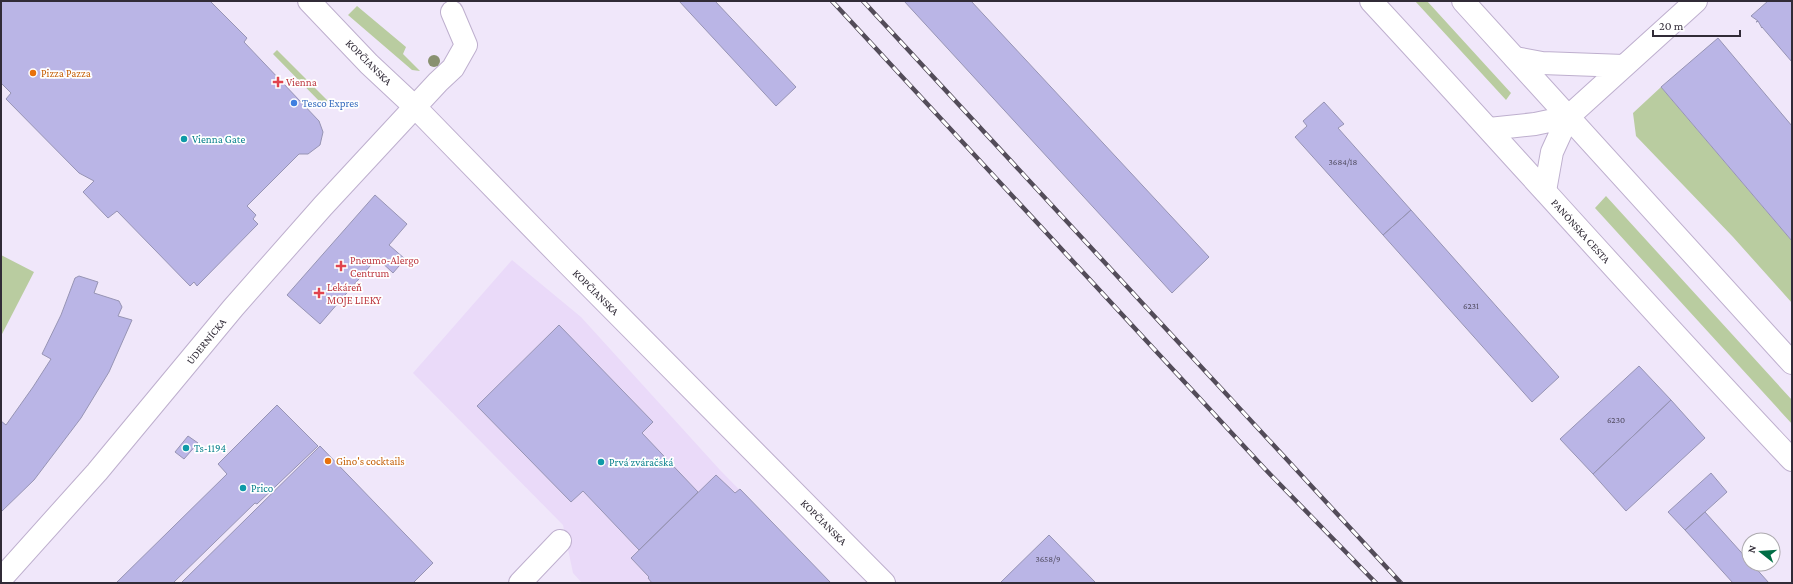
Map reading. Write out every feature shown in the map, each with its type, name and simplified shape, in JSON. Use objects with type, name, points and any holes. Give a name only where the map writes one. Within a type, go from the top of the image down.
[{"type":"street","name":"KOPČIANSKA","points":[[309,1],[369,64],[415,107],[884,583]]},
{"type":"street","name":"PANÓNSKA CESTA","points":[[1371,1],[1489,129],[1680,341],[1792,460]]},
{"type":"street","points":[[1463,1],[1792,363]]},
{"type":"street","points":[[1545,191],[1552,152],[1568,117],[1696,1]]},
{"type":"street","name":"ÚDERNÍCKA","points":[[1,579],[97,472],[263,274],[323,206],[453,68],[466,45],[452,12]]},
{"type":"street","points":[[1515,58],[1542,63],[1624,66]]},
{"type":"street","points":[[1489,129],[1535,124],[1568,117]]},
{"type":"street","points":[[520,583],[560,541]]},
{"type":"shaded area","points":[[512,260],[581,317],[720,470],[831,583],[582,583],[573,573],[563,525],[413,373]]},
{"type":"green space","points":[[1415,1],[1427,1],[1511,93],[1506,100]]},
{"type":"green space","points":[[357,6],[406,47],[403,54],[420,71],[412,70],[348,15]]},
{"type":"green space","points":[[277,50],[327,100],[327,103],[324,106],[273,54]]},
{"type":"green space","points":[[1661,87],[1792,241],[1792,303],[1733,237],[1636,136],[1633,113]]},
{"type":"green space","points":[[1606,196],[1792,400],[1792,424],[1595,208]]},
{"type":"green space","points":[[1,255],[34,272],[1,336]]},
{"type":"building","name":"Vienna Gate","points":[[1,1],[210,1],[247,38],[244,42],[319,121],[323,132],[320,145],[308,154],[299,154],[247,206],[256,215],[253,219],[258,224],[197,286],[194,282],[190,286],[117,211],[108,218],[83,192],[94,181],[79,173],[6,99],[11,93],[1,83]]},
{"type":"building","points":[[679,1],[715,1],[796,87],[776,106]]},
{"type":"building","points":[[904,1],[971,1],[1209,257],[1172,293]]},
{"type":"building","points":[[1768,1],[1792,1],[1792,62],[1762,28],[1758,21],[1751,16]]},
{"type":"building","points":[[1718,38],[1792,126],[1792,241],[1661,87]]},
{"type":"building","points":[[1324,102],[1344,124],[1338,128],[1411,210],[1383,235],[1295,137],[1307,126],[1303,121]]},
{"type":"building","name":"Pneumo-Alergo Centrum","points":[[375,195],[407,224],[389,245],[405,259],[393,273],[377,258],[320,324],[287,295]]},
{"type":"building","points":[[1411,210],[1559,377],[1532,402],[1383,235]]},
{"type":"building","points":[[79,276],[98,282],[94,293],[119,301],[122,307],[118,316],[132,320],[109,372],[81,418],[34,480],[1,512],[1,421],[6,425],[51,359],[42,354],[61,315],[75,278]]},
{"type":"building","name":"Prvá zváračská","points":[[559,325],[653,422],[642,433],[698,492],[639,550],[583,491],[571,502],[477,406]]},
{"type":"building","points":[[1639,366],[1671,400],[1593,474],[1560,439]]},
{"type":"building","points":[[1671,400],[1705,438],[1626,511],[1593,474]]},
{"type":"building","name":"Prico","points":[[277,405],[318,446],[257,504],[255,503],[173,583],[116,583],[227,474],[218,464]]},
{"type":"building","name":"Ts-1194","points":[[188,436],[198,443],[184,459],[175,452]]},
{"type":"building","points":[[320,446],[433,563],[413,583],[181,583]]},
{"type":"building","points":[[1711,473],[1727,492],[1685,530],[1668,512]]},
{"type":"building","points":[[716,475],[735,493],[740,489],[831,583],[652,583],[648,578],[649,577],[631,558]]},
{"type":"building","points":[[1705,512],[1741,552],[1741,572],[1759,572],[1769,583],[1733,583],[1685,530]]},
{"type":"building","points":[[1049,535],[1096,583],[1000,583]]},
{"type":"railway","points":[[832,1],[1265,469],[1376,583]]},
{"type":"railway","points":[[863,1],[1401,583]]},
{"type":"place","name":"Pizza Pazza","points":[[33,73]]},
{"type":"place","name":"Vienna","points":[[278,82]]},
{"type":"place","name":"Tesco Expres","points":[[294,103]]},
{"type":"place","name":"Vienna Gate","points":[[184,139]]},
{"type":"place","name":"Pneumo-Alergo Centrum","points":[[341,266]]},
{"type":"place","name":"Lekáreň MOJE LIEKY","points":[[319,293]]},
{"type":"place","name":"Ts-1194","points":[[186,448]]},
{"type":"place","name":"Gino's cocktails","points":[[328,461]]},
{"type":"place","name":"Prvá zváračská","points":[[601,462]]},
{"type":"place","name":"Prico","points":[[243,488]]}]
